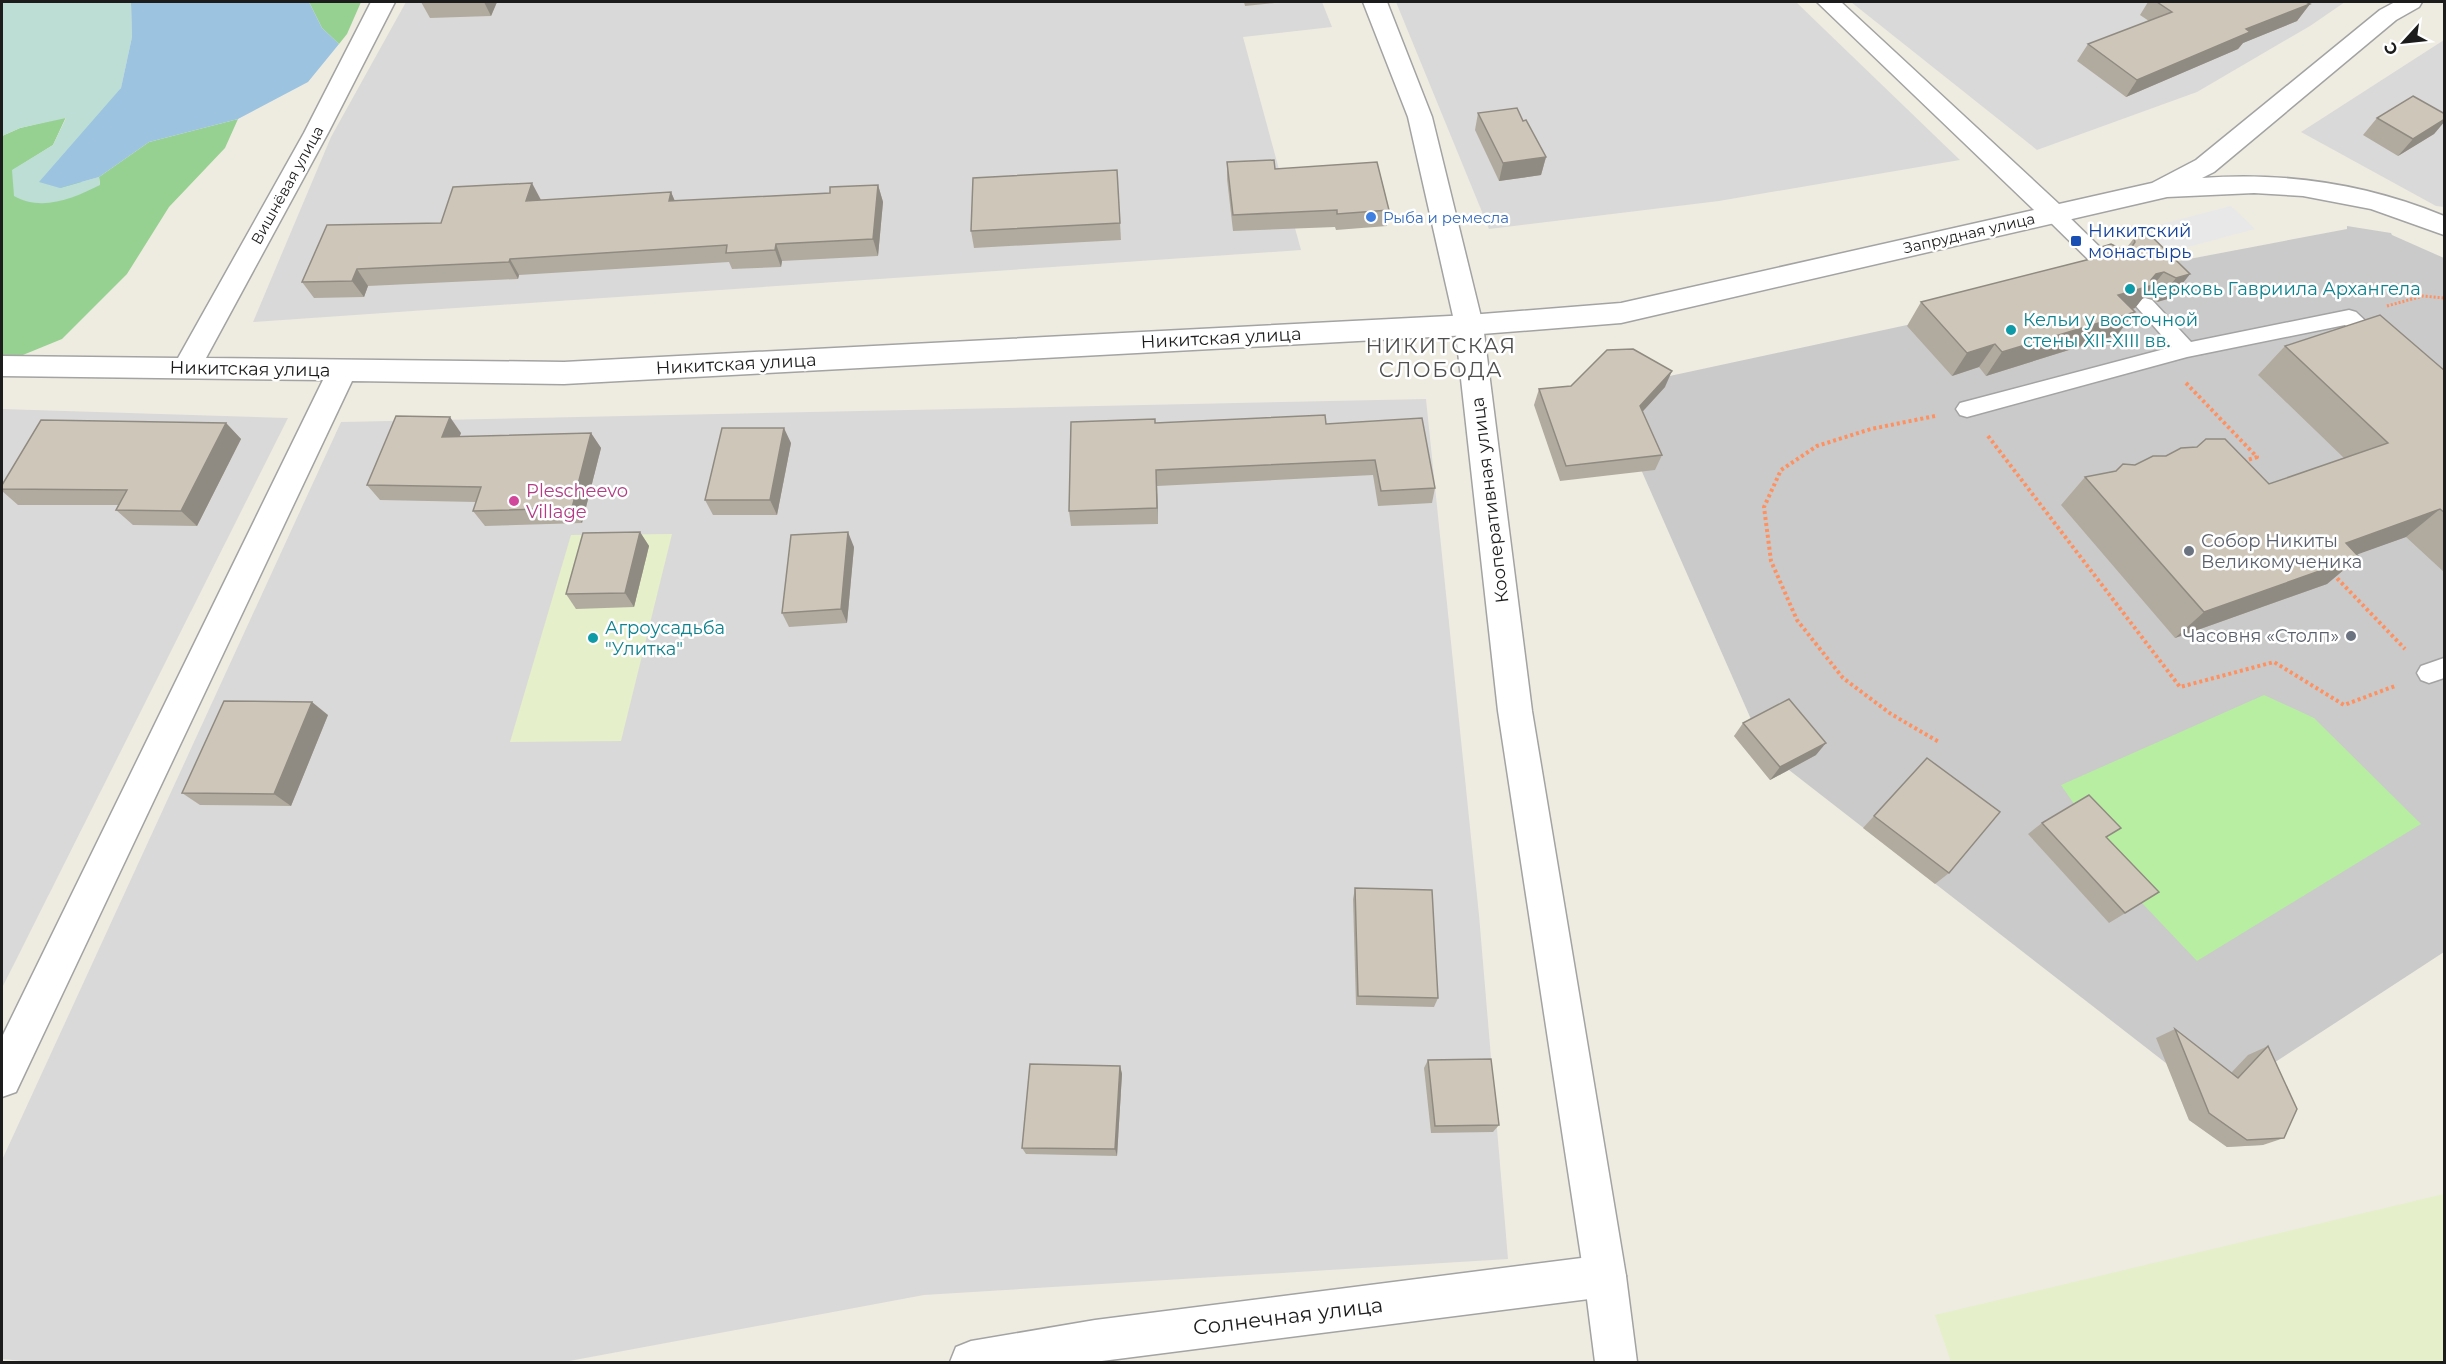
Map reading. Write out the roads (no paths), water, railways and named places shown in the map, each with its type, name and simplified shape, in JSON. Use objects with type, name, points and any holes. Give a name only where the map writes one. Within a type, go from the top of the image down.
[{"type":"street","name":"Вишнёвая улица","points":[[187,367],[316,133],[383,2]]},
{"type":"street","name":"Кооперативная улица","points":[[1375,2],[1420,117],[1469,325],[1515,711],[1605,1276],[1616,1362]]},
{"type":"street","points":[[1828,2],[2054,214]]},
{"type":"street","name":"Запрудная улица","points":[[1469,325],[1621,313],[2160,190],[2205,166],[2388,15],[2410,2]]},
{"type":"street","points":[[2160,190],[2254,184],[2323,190],[2409,210],[2445,226]]},
{"type":"street","name":"Никитская улица","points":[[2,366],[564,373],[1469,325]]},
{"type":"street","points":[[2,1078],[342,371]]},
{"type":"street","name":"Солнечная улица","points":[[971,1362],[1095,1341],[1605,1276]]},
{"type":"lane","points":[[2054,214],[2106,265]]},
{"type":"lane","points":[[2145,305],[2187,350]]},
{"type":"lane","points":[[1967,409],[2187,350],[2349,317],[2392,354]]},
{"type":"place","name":"Рыба и ремесла","points":[[1371,217]]},
{"type":"place","name":"Никитский монастырь","points":[[2076,241]]},
{"type":"place","name":"Церковь Гавриила Архангела","points":[[2130,289]]},
{"type":"place","name":"Кельи у восточной стены XII-XIII вв.","points":[[2011,330]]},
{"type":"place","name":"Plescheevo Village","points":[[514,501]]},
{"type":"place","name":"Собор Никиты Великомученика","points":[[2189,551]]},
{"type":"place","name":"Часовня «Столп»","points":[[2351,636]]},
{"type":"place","name":"Агроусадьба \"Улитка\"","points":[[593,638]]},
{"type":"district","name":"НИКИТСКАЯ СЛОБОДА","points":[[1441,357]]}]
